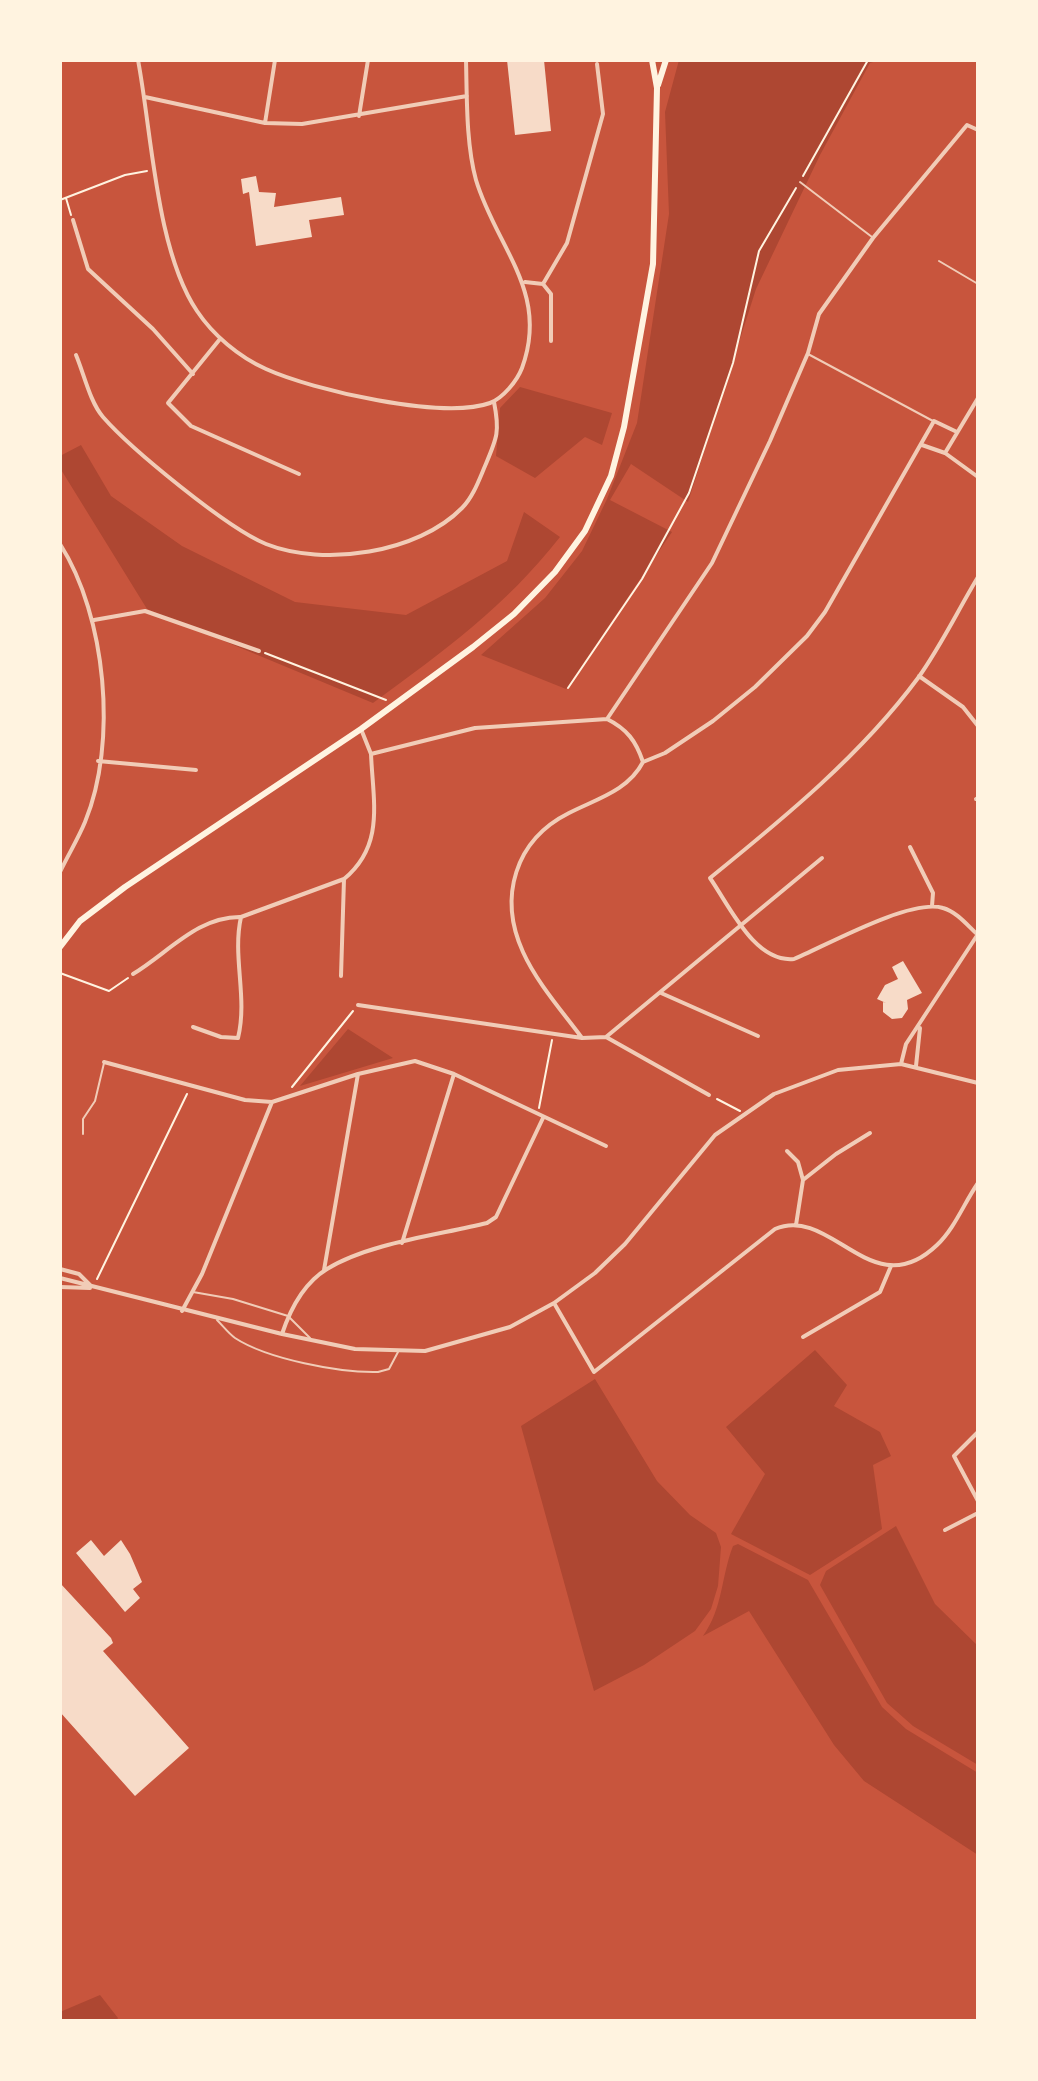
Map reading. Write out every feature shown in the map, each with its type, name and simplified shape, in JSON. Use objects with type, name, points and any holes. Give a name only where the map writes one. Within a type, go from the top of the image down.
[{"type":"main road","points":[[60,947],[80,921],[125,887],[361,729],[514,614],[555,572],[585,531],[611,476],[624,427],[653,264],[657,88],[654,60],[665,60],[657,88]]},
{"type":"street","points":[[138,60],[168,250],[197,312],[220,339],[264,368],[319,388],[439,408],[469,409],[494,402],[509,388],[522,369],[530,329],[525,282],[480,192],[475,175],[466,60]]},
{"type":"street","points":[[265,123],[275,60]]},
{"type":"street","points":[[359,116],[368,60]]},
{"type":"street","points":[[543,284],[567,243],[603,114],[597,64]]},
{"type":"street","points":[[145,97],[265,123],[302,124],[467,96]]},
{"type":"street","points":[[607,719],[712,563],[808,353],[819,314],[873,238],[967,125],[978,130]]},
{"type":"street","points":[[73,220],[88,269],[153,329],[193,374]]},
{"type":"street","points":[[525,282],[543,284],[551,294],[551,341]]},
{"type":"street","points":[[220,339],[168,403],[191,426],[299,474]]},
{"type":"street","points":[[76,355],[101,415],[207,506],[265,543],[288,550],[344,553],[402,542],[433,531],[463,508],[476,489],[500,430],[494,402]]},
{"type":"street","points":[[945,453],[978,398]]},
{"type":"street","points":[[582,1038],[523,952],[512,915],[511,888],[518,861],[544,827],[633,779],[643,762],[665,753],[713,721],[755,687],[807,636],[825,612],[934,421],[957,432]]},
{"type":"street","points":[[922,445],[945,453],[978,477]]},
{"type":"street","points":[[60,544],[76,568],[94,620],[105,688],[98,761],[86,821],[60,872]]},
{"type":"street","points":[[901,1064],[906,1044],[942,984],[978,934],[953,912],[932,906],[908,911],[794,959],[772,956],[744,925],[710,878],[816,791],[919,676],[978,577]]},
{"type":"street","points":[[94,620],[145,611],[259,651]]},
{"type":"street","points":[[919,676],[963,707],[978,726]]},
{"type":"street","points":[[371,754],[475,728],[607,719],[623,727],[637,744],[643,762]]},
{"type":"street","points":[[133,974],[204,924],[223,916],[241,917],[344,879],[365,857],[374,836],[371,754],[361,729]]},
{"type":"street","points":[[98,761],[196,770]]},
{"type":"street","points":[[910,847],[933,893],[932,906]]},
{"type":"street","points":[[606,1037],[822,858]]},
{"type":"street","points":[[341,976],[344,879]]},
{"type":"street","points":[[193,1027],[221,1037],[238,1038],[242,1020],[242,992],[235,943],[241,917]]},
{"type":"street","points":[[661,993],[758,1036]]},
{"type":"street","points":[[358,1005],[386,1006],[553,1036],[606,1037],[709,1095]]},
{"type":"street","points":[[916,1066],[920,1025]]},
{"type":"street","points":[[104,1062],[245,1100],[272,1102],[358,1074],[415,1061],[454,1074],[606,1146]]},
{"type":"street","points":[[60,1278],[217,1320],[355,1349],[425,1351],[510,1327],[554,1303],[595,1273],[625,1244],[715,1135],[743,1113],[816,1076],[901,1064],[978,1083]]},
{"type":"street","points":[[282,1334],[288,1316],[324,1270],[358,1074]]},
{"type":"street","points":[[402,1243],[454,1074]]},
{"type":"street","points":[[182,1311],[272,1102]]},
{"type":"street","points":[[324,1270],[402,1243],[487,1223],[496,1217],[543,1118]]},
{"type":"street","points":[[803,1180],[870,1133]]},
{"type":"street","points":[[787,1151],[798,1162],[803,1180],[793,1224]]},
{"type":"street","points":[[554,1303],[594,1372],[775,1229],[793,1224],[813,1229],[865,1261],[891,1266],[910,1262],[939,1244],[978,1183]]},
{"type":"street","points":[[803,1337],[880,1292],[891,1266]]},
{"type":"street","points":[[60,1269],[79,1274],[92,1287]]},
{"type":"street","points":[[60,1287],[83,1290],[92,1287]]},
{"type":"street","points":[[978,1432],[954,1456],[978,1501]]},
{"type":"street","points":[[945,1530],[978,1513]]},
{"type":"lane","points":[[800,182],[873,238]]},
{"type":"lane","points":[[939,261],[978,284]]},
{"type":"lane","points":[[808,353],[934,421]]},
{"type":"lane","points":[[83,1134],[83,1119],[95,1101],[104,1062]]},
{"type":"lane","points":[[192,1292],[233,1299],[288,1316],[312,1340]]},
{"type":"lane","points":[[217,1320],[234,1338],[265,1352],[364,1372],[389,1369],[399,1351]]},
{"type":"path","points":[[568,688],[642,579],[689,493],[733,363],[759,251],[868,60]]},
{"type":"path","points":[[60,200],[125,175],[156,170]]},
{"type":"path","points":[[66,198],[73,220]]},
{"type":"path","points":[[259,651],[394,704]]},
{"type":"path","points":[[60,973],[109,991],[133,974]]},
{"type":"path","points":[[290,1096],[291,1088],[358,1005]]},
{"type":"path","points":[[538,1113],[553,1036]]},
{"type":"path","points":[[92,1287],[191,1086]]},
{"type":"path","points":[[709,1095],[743,1113]]},
{"type":"shaded area","points":[[679,60],[880,60],[870,63],[820,155],[756,289],[688,502],[631,464],[610,500],[672,532],[566,689],[481,655],[545,598],[582,551],[607,499],[637,423],[669,214],[665,112]]},
{"type":"shaded area","points":[[520,387],[612,413],[602,445],[585,437],[535,478],[496,456],[500,408]]},
{"type":"shaded area","points":[[81,445],[111,496],[182,546],[295,602],[406,615],[507,561],[524,512],[560,537],[495,607],[373,703],[147,609],[60,468],[60,456]]},
{"type":"shaded area","points":[[348,1029],[393,1058],[300,1086]]},
{"type":"shaded area","points":[[815,1350],[847,1385],[834,1406],[880,1432],[891,1456],[873,1465],[882,1529],[810,1575],[731,1534],[765,1474],[726,1427]]},
{"type":"shaded area","points":[[595,1379],[657,1481],[690,1515],[716,1533],[721,1547],[718,1586],[711,1609],[695,1631],[644,1665],[594,1691],[521,1426]]},
{"type":"shaded area","points":[[896,1526],[935,1604],[978,1646],[978,1765],[913,1726],[887,1703],[820,1585],[826,1571]]},
{"type":"shaded area","points":[[738,1544],[808,1580],[882,1707],[906,1729],[978,1773],[978,1855],[864,1781],[834,1745],[749,1611],[703,1636],[718,1603],[733,1546]]},
{"type":"shaded area","points":[[100,1995],[118,2018],[116,2021],[60,2021],[60,2012]]},
{"type":"building","points":[[507,60],[544,60],[551,131],[515,135]]},
{"type":"building","points":[[256,176],[259,192],[276,193],[274,207],[341,197],[344,215],[309,220],[312,237],[256,246],[249,192],[243,194],[241,179]]},
{"type":"building","points":[[903,961],[922,993],[907,1000],[908,1009],[902,1018],[892,1019],[883,1012],[883,1002],[886,1003],[877,999],[885,985],[898,979],[892,967]]},
{"type":"building","points":[[91,1540],[104,1556],[121,1540],[130,1554],[142,1582],[133,1589],[140,1598],[125,1612],[76,1553]]},
{"type":"building","points":[[60,1583],[111,1638],[113,1643],[103,1651],[189,1748],[135,1796],[60,1712]]}]
